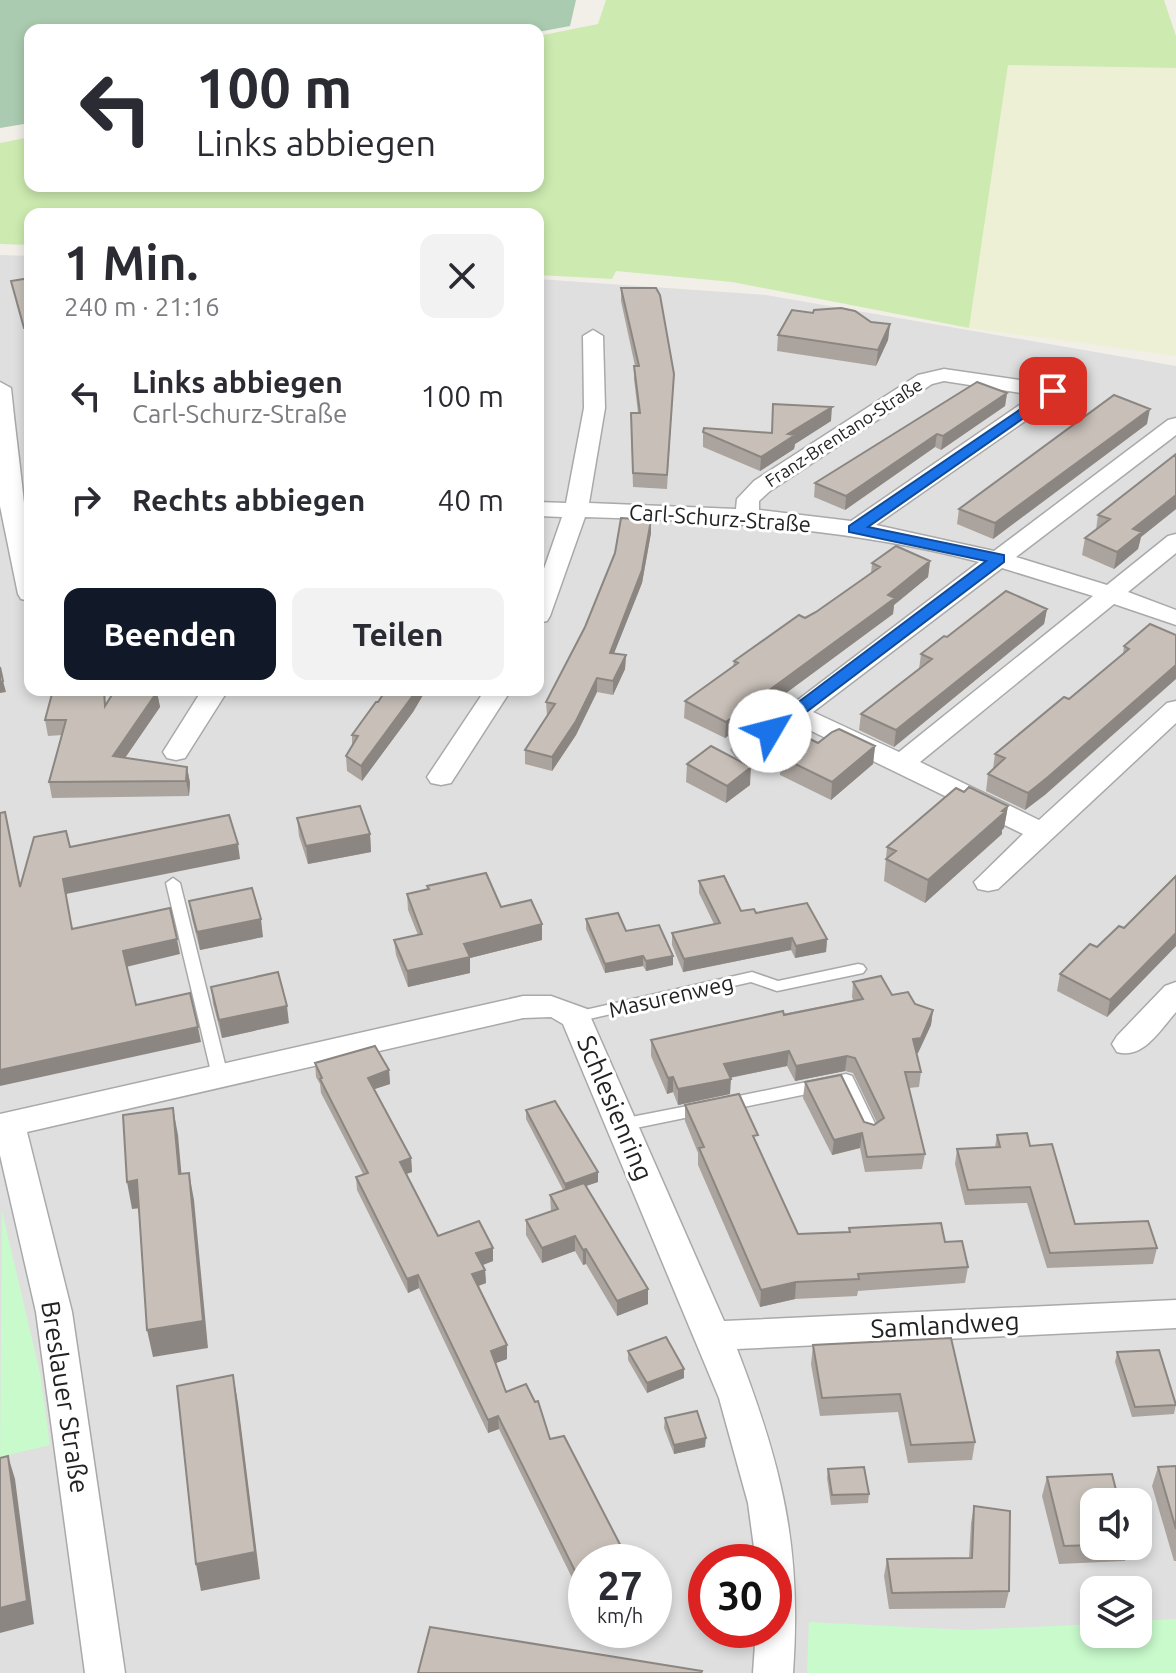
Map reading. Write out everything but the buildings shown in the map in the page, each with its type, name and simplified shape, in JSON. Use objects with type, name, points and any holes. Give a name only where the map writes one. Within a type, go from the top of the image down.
[{"type":"street","points":[[544,599],[575,510],[595,426],[598,390],[593,336]]},
{"type":"street","name":"Franz-Brentano-Straße","points":[[747,516],[748,499],[762,486],[925,379],[954,376],[1053,391],[855,529]]},
{"type":"street","points":[[0,388],[14,511],[24,563]]},
{"type":"street","points":[[745,750],[1176,425]]},
{"type":"street","name":"Carl-Schurz-Straße","points":[[544,509],[747,516],[855,529],[998,559],[1113,594],[1176,618]]},
{"type":"street","points":[[901,764],[1176,541]]},
{"type":"street","points":[[176,752],[211,696]]},
{"type":"street","points":[[441,777],[473,733],[495,696]]},
{"type":"street","points":[[988,882],[1176,709]]},
{"type":"street","points":[[795,713],[1042,832]]},
{"type":"street","points":[[1128,1044],[1176,993]]},
{"type":"street","name":"Schlesienring","points":[[4,1125],[523,1007],[561,1007],[576,1017],[714,1336],[758,1458],[769,1498],[778,1600],[773,1673]]},
{"type":"street","name":"Breslauer Straße","points":[[4,1125],[54,1312],[105,1673]]},
{"type":"street","name":"Samlandweg","points":[[714,1336],[1176,1314]]},
{"type":"lane","points":[[173,883],[220,1076]]},
{"type":"lane","name":"Masurenweg","points":[[576,1017],[752,977],[777,986],[858,969]]},
{"type":"lane","points":[[621,1125],[846,1080],[871,1132]]},
{"type":"shaded area","points":[[0,255],[24,256],[24,696],[544,696],[544,279],[766,295],[1176,366],[1176,1673],[0,1673]]},
{"type":"green space","points":[[0,0],[576,0],[570,26],[544,31],[544,24],[24,24],[24,124],[0,128]]},
{"type":"green space","points":[[606,0],[1164,0],[1176,36],[1176,68],[1008,65],[969,328],[732,282],[616,271],[612,279],[544,275],[544,208],[24,208],[24,245],[0,244],[0,143],[24,138],[24,192],[544,192],[544,35],[598,24]]},
{"type":"green space","points":[[1008,65],[1176,68],[1176,356],[969,328]]},
{"type":"green space","points":[[2,1211],[40,1373],[50,1445],[0,1457]]},
{"type":"green space","points":[[1176,1619],[1176,1673],[807,1673],[809,1622],[968,1630],[1080,1625],[1080,1648],[1152,1648],[1152,1620]]},
{"type":"route","points":[[770,731],[998,559],[855,529],[1053,391]]}]
